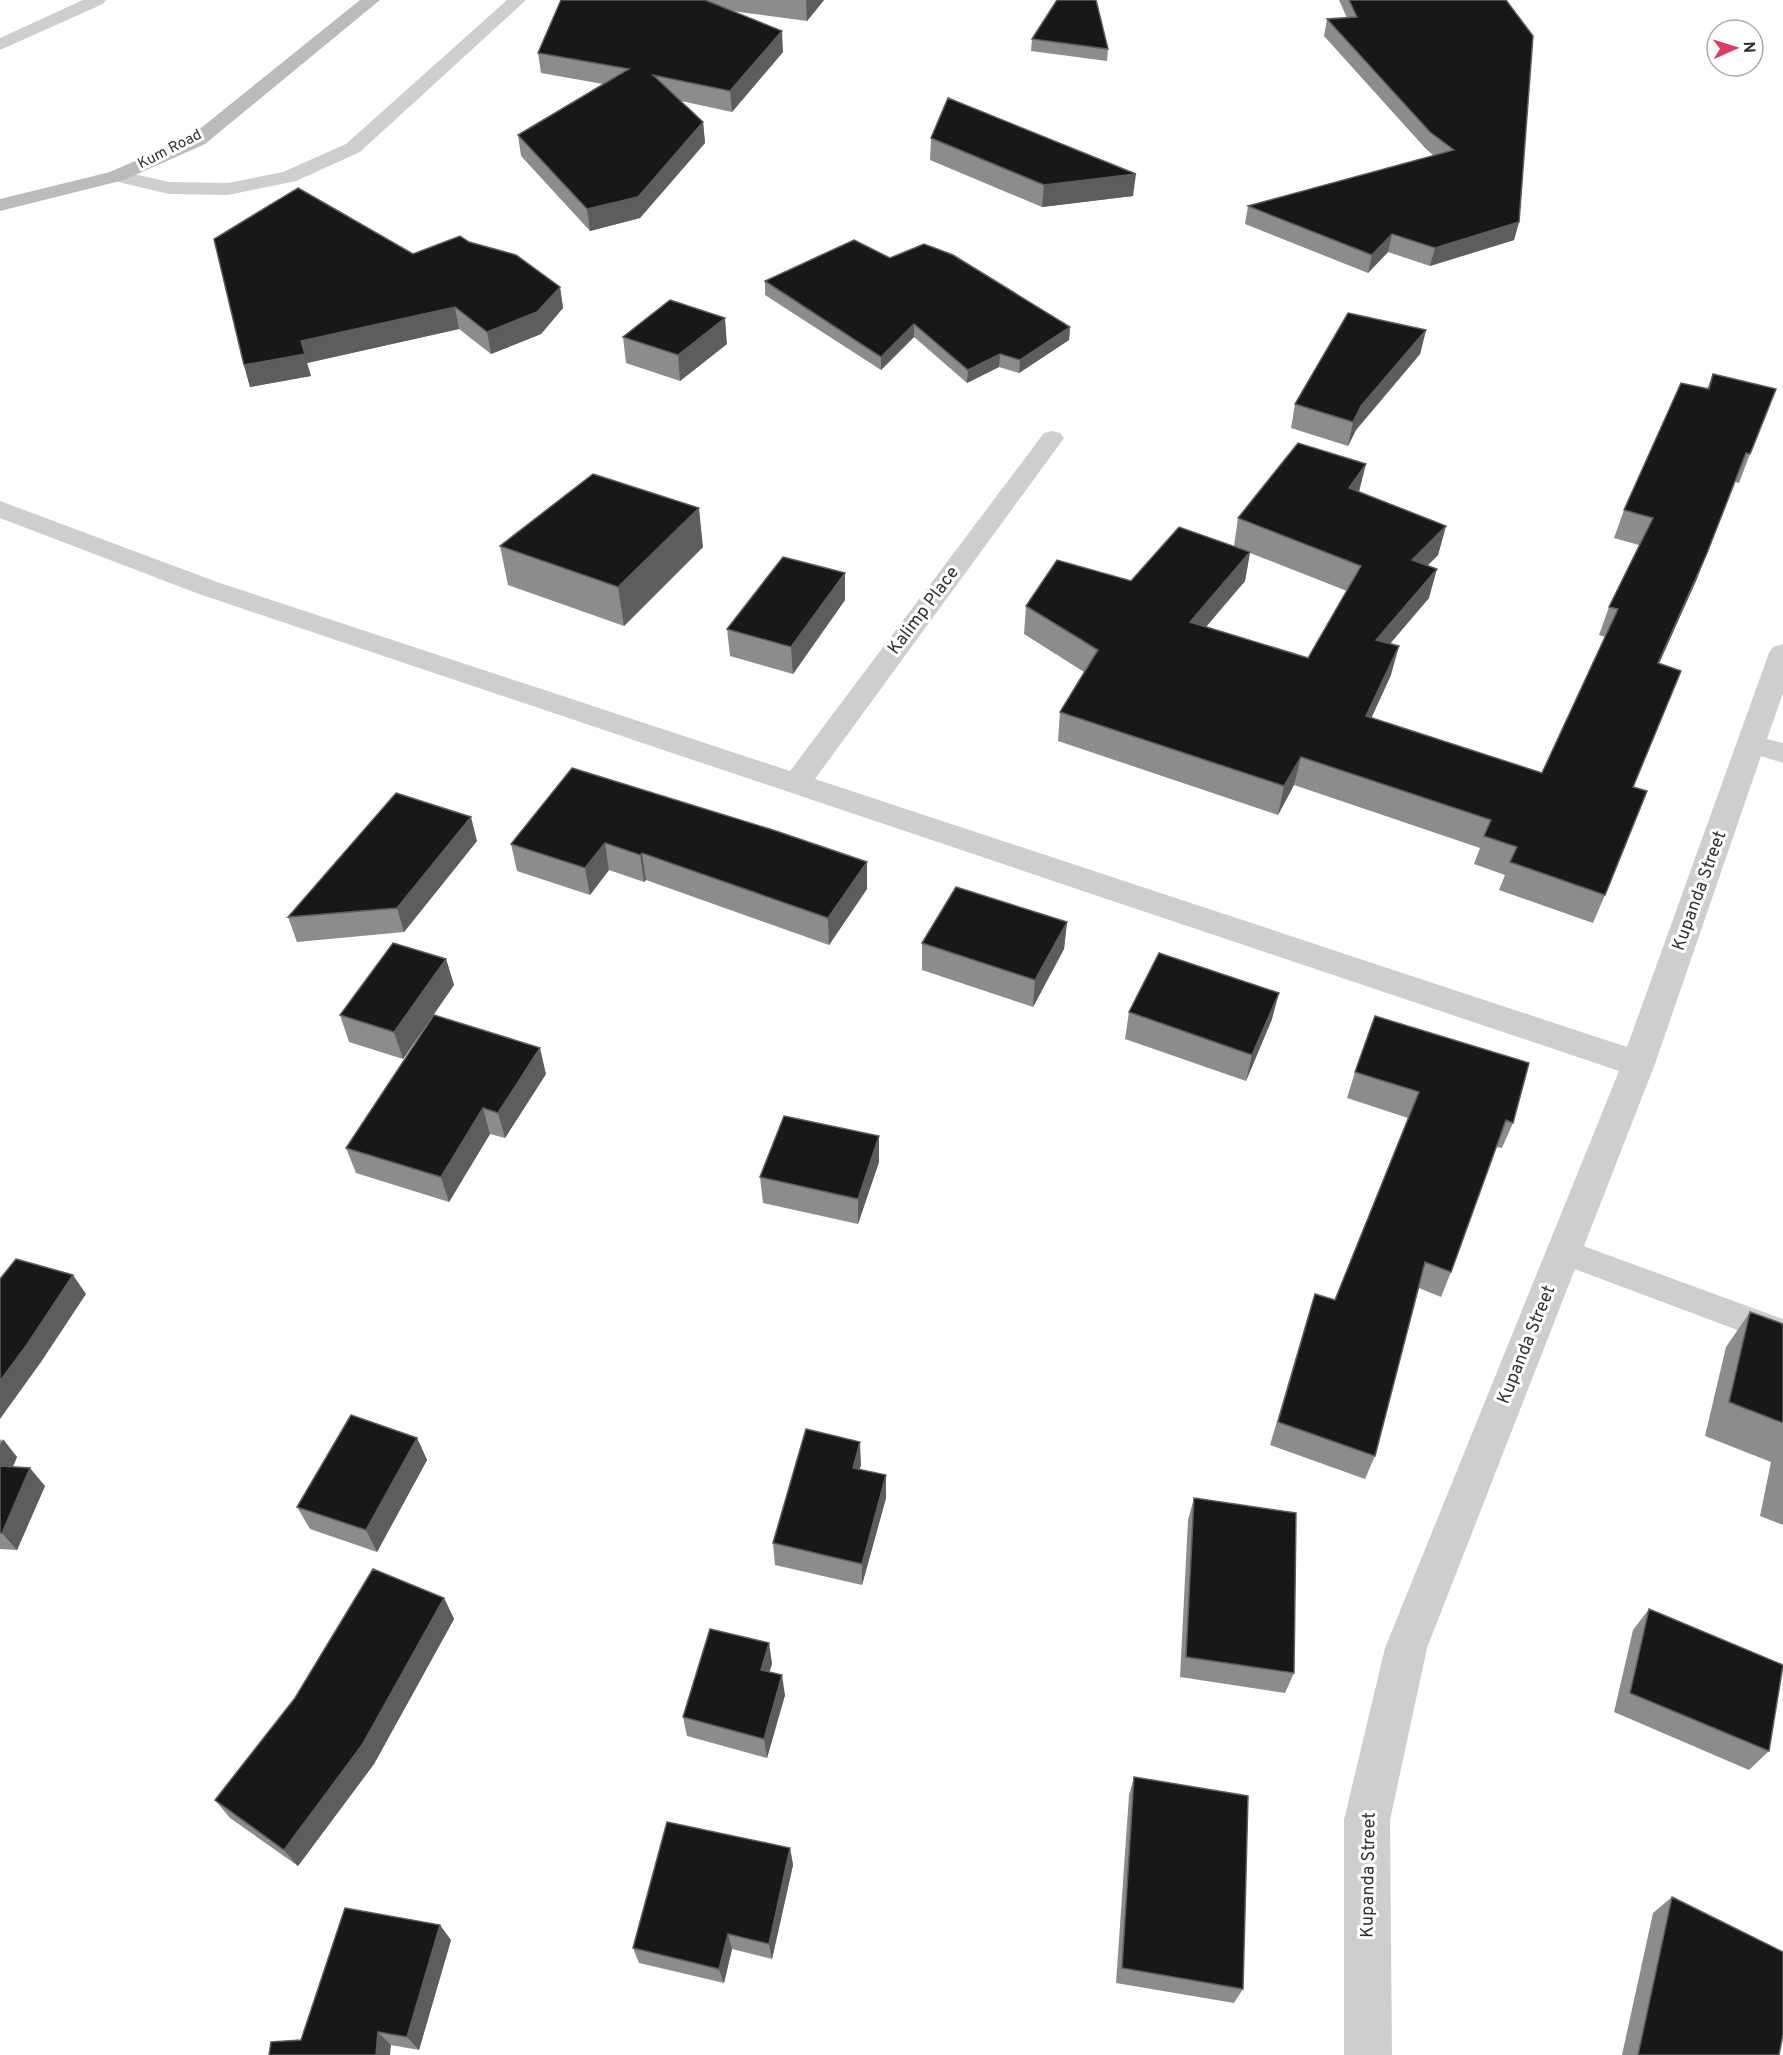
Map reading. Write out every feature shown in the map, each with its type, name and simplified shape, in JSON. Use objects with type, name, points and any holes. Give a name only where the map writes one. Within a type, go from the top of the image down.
[{"type":"street","points":[[0,45],[97,0]]},
{"type":"street","name":"Kum Road","points":[[0,205],[117,176],[198,140],[371,0]]},
{"type":"street","points":[[117,176],[169,188],[228,189],[289,177],[352,148],[517,0]]},
{"type":"street","name":"Kalimp Place","points":[[796,784],[1052,438]]},
{"type":"street","points":[[0,508],[208,588],[1638,1064]]},
{"type":"street","name":"Kupanda Street","points":[[1368,2055],[1367,1820],[1406,1648],[1638,1064],[1768,749],[1783,653]]},
{"type":"lane","points":[[1564,1252],[1783,1333]]},
{"type":"building","points":[[561,0],[705,0],[782,31],[730,91],[653,75],[703,122],[638,197],[587,209],[518,135],[629,69],[538,53]]},
{"type":"building","points":[[1057,0],[1096,0],[1108,49],[1032,39]]},
{"type":"building","points":[[1349,0],[1506,0],[1533,36],[1519,222],[1435,248],[1392,234],[1372,255],[1248,206],[1454,150],[1430,132],[1327,19],[1357,17]]},
{"type":"building","points":[[948,98],[1136,174],[1044,185],[931,138]]},
{"type":"building","points":[[298,188],[413,254],[460,236],[469,242],[516,255],[560,287],[537,312],[487,332],[455,307],[301,341],[305,354],[244,365],[214,239]]},
{"type":"building","points":[[854,240],[890,258],[924,244],[953,255],[1070,327],[1020,360],[1000,354],[968,370],[914,324],[881,357],[765,281]]},
{"type":"building","points":[[670,300],[725,318],[678,355],[623,337]]},
{"type":"building","points":[[1348,313],[1426,330],[1361,406],[1353,422],[1295,404]]},
{"type":"building","points":[[1713,374],[1776,389],[1750,454],[1746,453],[1707,553],[1658,663],[1681,671],[1633,787],[1647,791],[1605,895],[1510,862],[1517,847],[1484,836],[1491,820],[1301,757],[1284,786],[1060,712],[1098,650],[1026,606],[1057,560],[1131,581],[1179,527],[1250,552],[1190,622],[1308,658],[1361,566],[1238,518],[1298,443],[1366,464],[1349,488],[1446,526],[1412,560],[1437,569],[1376,640],[1399,646],[1366,716],[1542,773],[1618,609],[1609,607],[1653,518],[1624,510],[1681,383],[1709,389]]},
{"type":"building","points":[[593,474],[699,508],[618,587],[500,546]]},
{"type":"building","points":[[783,557],[845,573],[791,647],[727,629]]},
{"type":"building","points":[[572,768],[773,830],[867,862],[828,918],[642,853],[640,855],[605,843],[585,868],[511,844]]},
{"type":"building","points":[[396,793],[471,817],[397,908],[288,917]]},
{"type":"building","points":[[956,887],[1067,922],[1035,980],[922,943]]},
{"type":"building","points":[[393,943],[446,959],[394,1032],[340,1015]]},
{"type":"building","points":[[1159,953],[1279,993],[1252,1055],[1129,1012]]},
{"type":"building","points":[[434,1015],[540,1048],[498,1113],[483,1108],[441,1177],[346,1148]]},
{"type":"building","points":[[1375,1016],[1529,1063],[1513,1123],[1506,1120],[1451,1272],[1425,1262],[1375,1456],[1278,1422],[1315,1294],[1335,1300],[1419,1092],[1355,1072]]},
{"type":"building","points":[[784,1116],[879,1136],[858,1199],[760,1177]]},
{"type":"building","points":[[16,1259],[73,1275],[0,1381],[0,1279]]},
{"type":"building","points":[[1750,1312],[1783,1324],[1783,1423],[1729,1402]]},
{"type":"building","points":[[351,1415],[417,1438],[366,1530],[297,1507]]},
{"type":"building","points":[[806,1429],[860,1442],[853,1468],[886,1475],[862,1564],[773,1543]]},
{"type":"building","points":[[0,1466],[30,1468],[2,1533],[0,1533]]},
{"type":"building","points":[[1194,1498],[1296,1513],[1294,1673],[1186,1657]]},
{"type":"building","points":[[373,1569],[444,1598],[362,1745],[284,1850],[215,1800],[295,1698]]},
{"type":"building","points":[[1649,1609],[1783,1665],[1769,1751],[1630,1693]]},
{"type":"building","points":[[710,1629],[769,1643],[761,1670],[782,1675],[764,1739],[683,1717]]},
{"type":"building","points":[[1134,1777],[1248,1796],[1243,1989],[1122,1968]]},
{"type":"building","points":[[667,1822],[790,1848],[769,1944],[728,1934],[719,1969],[633,1948]]},
{"type":"building","points":[[1672,1897],[1783,1952],[1783,2034],[1779,2055],[1638,2055]]},
{"type":"building","points":[[345,1908],[440,1925],[407,2037],[378,2032],[376,2055],[269,2055],[271,2042],[301,2040]]}]
